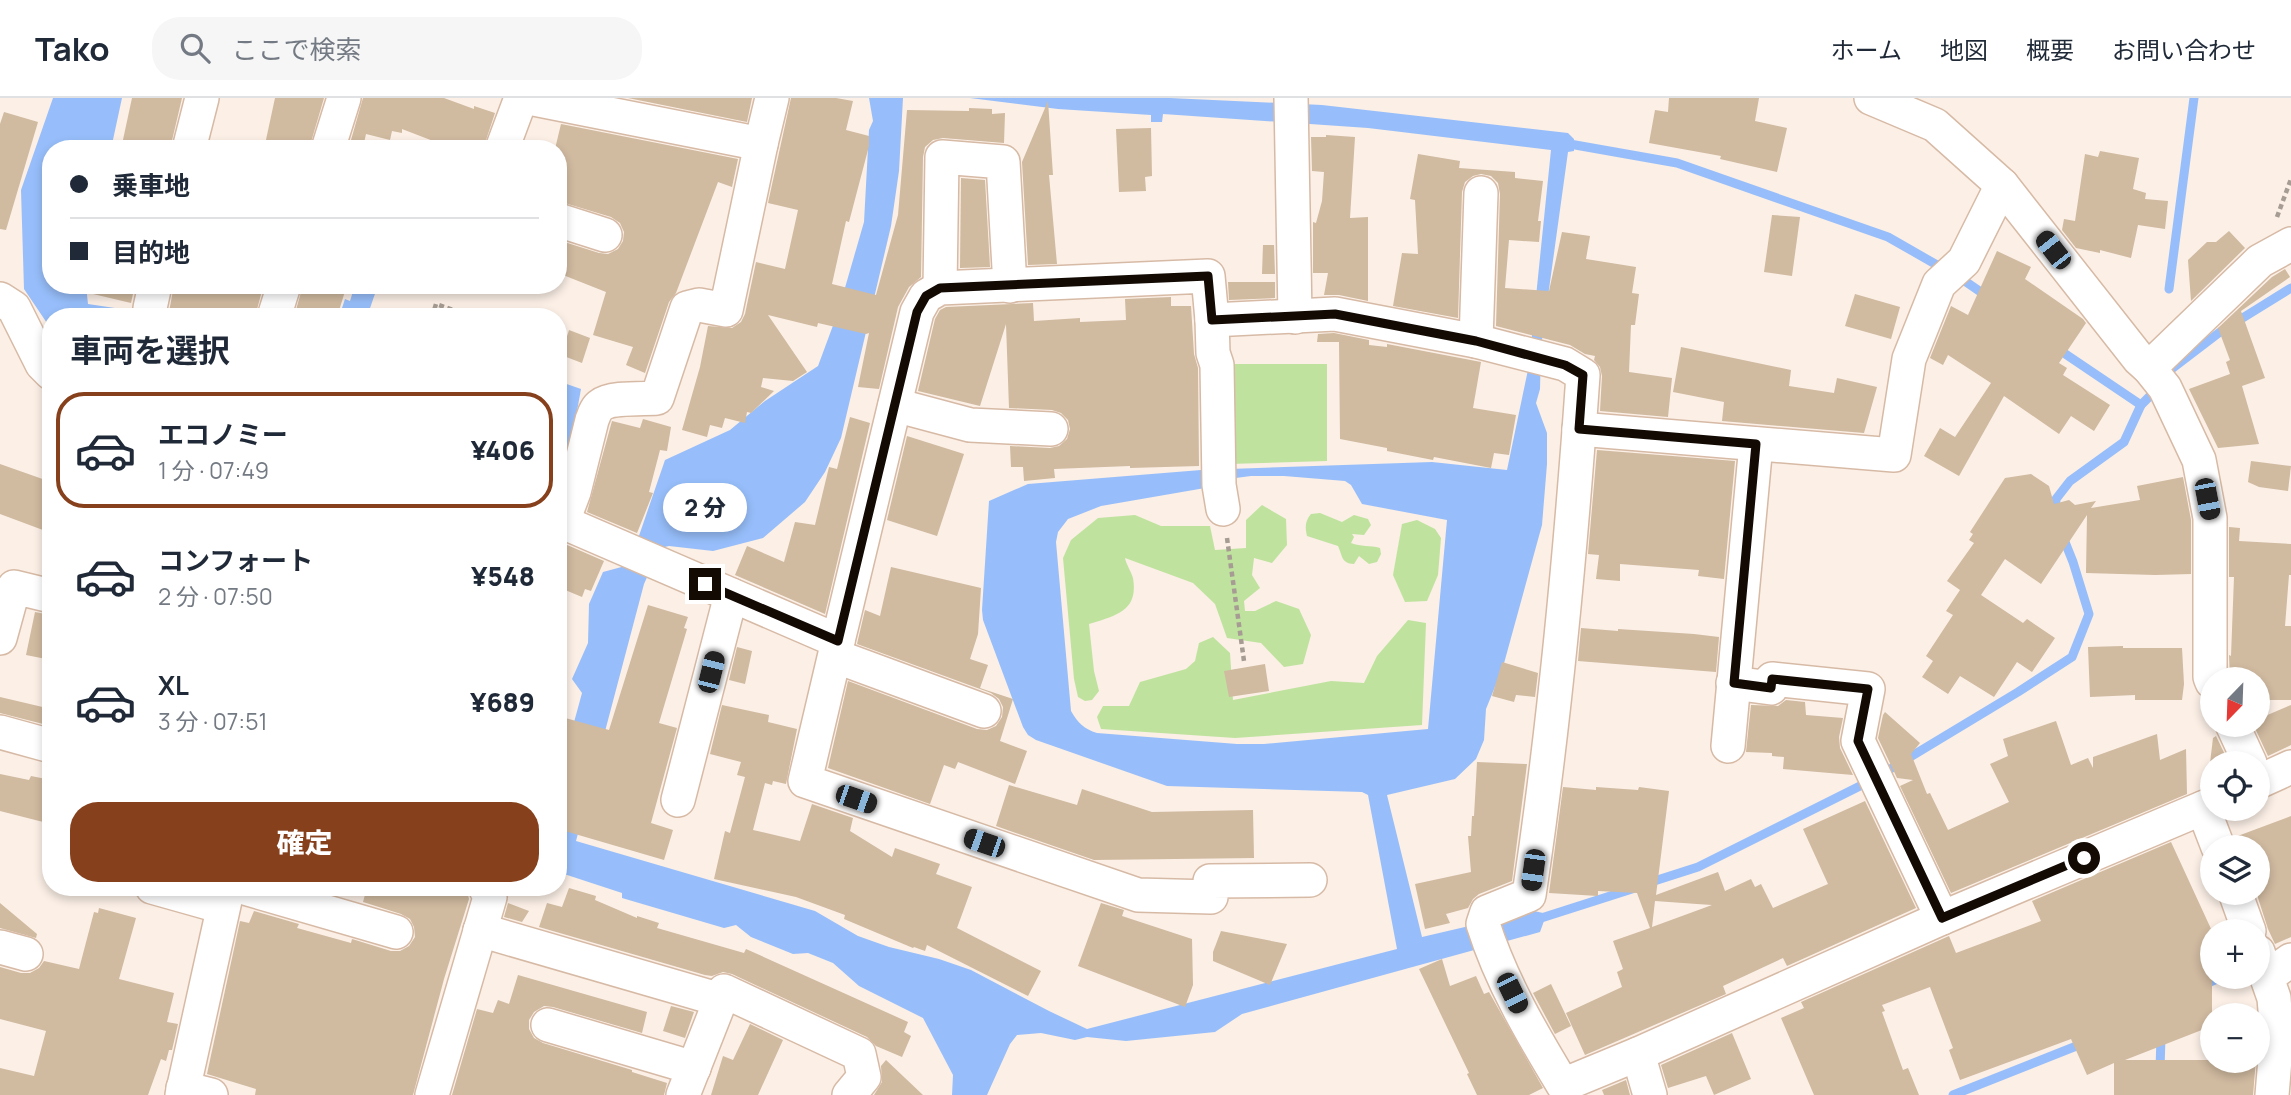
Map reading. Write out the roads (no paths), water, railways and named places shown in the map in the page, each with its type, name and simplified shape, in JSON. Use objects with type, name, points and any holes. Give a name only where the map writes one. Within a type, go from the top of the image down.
[{"type":"street","points":[[191,140],[202,98]]},
{"type":"street","points":[[331,140],[344,98]]},
{"type":"street","points":[[505,140],[521,98]]},
{"type":"street","points":[[529,98],[761,144]]},
{"type":"street","points":[[567,506],[574,492],[592,420],[601,404],[657,398],[687,308],[699,305],[726,310],[772,98]]},
{"type":"street","points":[[1871,98],[1935,125],[2002,185],[2139,359],[2157,378],[2199,460],[2210,518],[2210,667]]},
{"type":"street","points":[[1291,111],[1295,317]]},
{"type":"street","points":[[940,288],[942,157],[1003,162],[1010,286]]},
{"type":"street","points":[[1579,429],[1894,455],[1909,359],[1939,284],[1964,261],[2002,185]]},
{"type":"street","points":[[1476,341],[1481,193]]},
{"type":"street","points":[[567,223],[605,235]]},
{"type":"street","points":[[2157,378],[2260,261],[2291,244]]},
{"type":"street","points":[[1220,487],[1217,365],[1213,353],[1208,276],[940,288],[926,296],[917,312],[805,781],[1138,895],[1211,897],[1210,881],[1310,880]]},
{"type":"street","points":[[0,299],[15,308],[42,364]]},
{"type":"street","points":[[1212,320],[1335,314],[1476,341],[1565,365],[1583,375],[1573,517],[1544,793],[1529,895],[1487,912],[1487,937],[1533,1035],[1555,1090],[1942,918],[2200,809]]},
{"type":"street","points":[[895,405],[970,425],[1051,429]]},
{"type":"street","points":[[1728,746],[1756,444]]},
{"type":"street","points":[[567,523],[731,595],[836,648],[984,711]]},
{"type":"street","points":[[0,638],[14,587],[42,594]]},
{"type":"street","points":[[678,800],[731,595]]},
{"type":"street","points":[[1734,683],[1771,688],[1772,679],[1868,689],[1858,741],[1942,918]]},
{"type":"street","points":[[0,732],[42,744]]},
{"type":"street","points":[[2270,776],[2291,767]]},
{"type":"street","points":[[192,1093],[231,896]]},
{"type":"street","points":[[240,896],[396,932]]},
{"type":"street","points":[[432,1095],[490,896]]},
{"type":"street","points":[[480,930],[721,1000]]},
{"type":"street","points":[[2270,982],[2277,1035],[2272,1095]]},
{"type":"street","points":[[548,1024],[689,1081],[724,991],[859,1054],[864,1077],[849,1095]]},
{"type":"street","points":[[1638,1054],[1650,1095]]},
{"type":"water","points":[[53,98],[122,98],[113,140],[42,140],[42,294],[87,294],[88,304],[115,308],[42,308],[42,316],[24,289],[21,190]]},
{"type":"water","points":[[869,98],[903,98],[899,171],[891,226],[841,438],[825,472],[805,502],[763,538],[713,551],[669,546],[660,548],[644,584],[576,841],[815,911],[858,936],[971,970],[1087,1029],[1397,949],[1368,795],[1362,792],[1167,786],[1036,740],[1028,735],[1023,727],[983,620],[982,610],[989,501],[1028,484],[1201,470],[1432,462],[1507,470],[1529,365],[1551,150],[1368,128],[1163,114],[1162,122],[1151,122],[1151,115],[1058,109],[970,98],[1170,98],[1322,105],[1568,133],[1574,139],[1574,151],[1568,152],[1541,347],[1540,389],[1536,403],[1547,433],[1542,525],[1503,667],[1486,709],[1484,740],[1476,759],[1455,779],[1387,795],[1422,937],[1534,911],[1543,913],[1544,921],[1540,932],[1242,1014],[1215,1032],[1126,1041],[1087,1037],[1075,1040],[1041,1033],[1017,1035],[1010,1044],[987,1095],[952,1095],[953,1075],[923,1018],[859,986],[833,963],[808,953],[793,954],[751,937],[736,925],[724,928],[622,898],[622,893],[567,875],[567,748],[582,693],[572,679],[588,643],[589,604],[603,572],[629,565],[665,460],[730,430],[765,401],[818,366],[838,312],[864,222],[869,130],[873,121]],"holes":[[[1284,476],[1345,481],[1351,485],[1362,504],[1447,520],[1428,729],[1264,744],[1237,744],[1097,733],[1088,730],[1076,719],[1071,711],[1056,542],[1058,532],[1068,519],[1101,506],[1205,488],[1228,479]]]},
{"type":"water","points":[[352,294],[375,294],[370,308],[342,308],[345,299],[350,301]]},
{"type":"water","points":[[567,384],[581,389],[567,466]]},
{"type":"waterway","points":[[2169,289],[2194,98]]},
{"type":"waterway","points":[[1564,143],[1677,163],[1888,237],[1944,269]]},
{"type":"waterway","points":[[1956,275],[1988,297]]},
{"type":"waterway","points":[[2165,378],[2169,371],[2220,332],[2291,288]]},
{"type":"waterway","points":[[2055,347],[2141,405]]},
{"type":"waterway","points":[[2055,514],[2056,499],[2070,481],[2124,442],[2141,405],[2157,389]]},
{"type":"waterway","points":[[1648,883],[1698,867],[1872,780],[2072,657],[2089,614],[2063,537]]},
{"type":"waterway","points":[[1535,920],[1632,889]]},
{"type":"waterway","points":[[2160,1069],[2161,1037]]},
{"type":"waterway","points":[[1953,1095],[2084,1043]]}]
